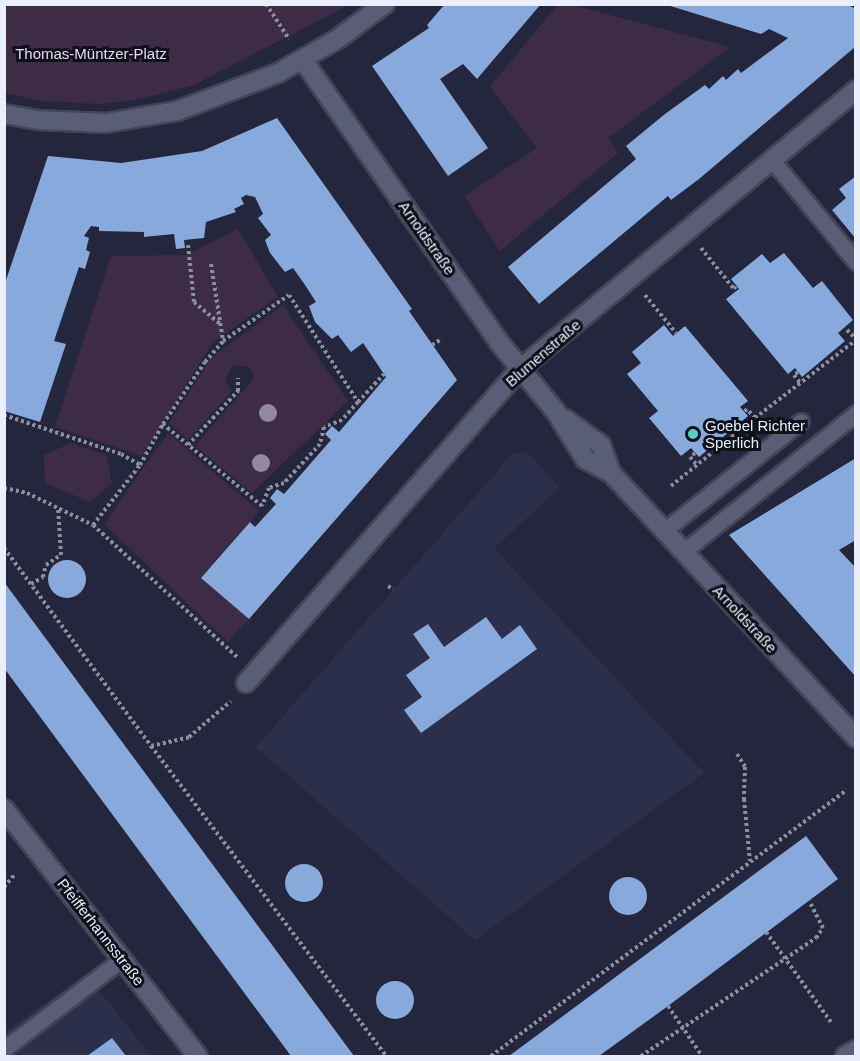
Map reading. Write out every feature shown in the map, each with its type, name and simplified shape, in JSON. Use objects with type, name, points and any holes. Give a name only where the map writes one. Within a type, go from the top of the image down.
[{"type":"street","points":[[4,114],[73,123],[141,119],[202,104],[303,60],[385,4]]},
{"type":"street","name":"Arnoldstraße","points":[[303,60],[519,370],[556,412],[601,445],[611,473],[855,738]]},
{"type":"street","name":"Blumenstraße","points":[[246,683],[519,370],[855,90]]},
{"type":"street","name":"Pfeifferhannsstraße","points":[[4,809],[198,1056]]},
{"type":"street","points":[[845,1056],[855,1050]]},
{"type":"lane","points":[[772,160],[855,262]]},
{"type":"lane","points":[[684,551],[855,412]]},
{"type":"lane","points":[[665,530],[801,421]]},
{"type":"lane","points":[[4,1049],[122,959]]},
{"type":"path","points":[[266,4],[303,60]]},
{"type":"path","points":[[687,231],[734,289],[736,286]]},
{"type":"path","points":[[188,245],[194,302],[220,324]]},
{"type":"path","points":[[211,264],[223,341]]},
{"type":"path","points":[[631,278],[676,333]]},
{"type":"path","points":[[93,525],[140,465],[163,424],[223,341],[289,295],[358,402]]},
{"type":"path","points":[[672,486],[696,464],[855,340],[848,330]]},
{"type":"path","points":[[432,345],[442,339]]},
{"type":"path","points":[[798,372],[794,375],[800,383]]},
{"type":"path","points":[[163,424],[262,506],[268,488],[284,483],[320,444],[324,427],[342,420],[384,374]]},
{"type":"path","points":[[188,445],[238,391],[238,378]]},
{"type":"path","points":[[744,412],[747,409],[755,418]]},
{"type":"path","points":[[4,415],[121,454],[140,465]]},
{"type":"path","points":[[695,453],[690,457],[696,464]]},
{"type":"path","points":[[4,488],[58,507],[93,525],[231,650]]},
{"type":"path","points":[[31,584],[43,577],[46,565],[61,555],[58,507]]},
{"type":"path","points":[[4,548],[386,1056]]},
{"type":"path","points":[[388,586],[393,589]]},
{"type":"path","points":[[151,746],[189,737],[218,714],[246,683]]},
{"type":"path","points":[[737,754],[745,767],[744,799],[750,862]]},
{"type":"path","points":[[490,1056],[846,790]]},
{"type":"path","points":[[4,887],[15,874]]},
{"type":"path","points":[[641,1056],[816,938],[823,928],[808,901]]},
{"type":"path","points":[[766,932],[831,1022]]},
{"type":"path","points":[[668,1006],[702,1056]]},
{"type":"shaded area","points":[[527,452],[560,488],[494,548],[704,773],[475,940],[256,747],[512,454]]},
{"type":"shaded area","points":[[86,974],[151,1056],[5,1056],[4,1032]]},
{"type":"green space","name":"Thomas-Müntzer-Platz","points":[[5,4],[349,5],[194,85],[135,100],[101,104],[41,101],[5,93]]},
{"type":"green space","points":[[557,5],[573,5],[730,47],[608,138],[618,153],[500,251],[464,196],[537,148],[490,87]]},
{"type":"green space","points":[[238,229],[278,297],[213,342],[142,456],[55,427],[111,256],[187,255]]},
{"type":"green space","points":[[283,305],[348,401],[252,493],[195,446],[254,378],[250,367],[233,365],[225,380],[232,391],[188,440],[169,423],[212,357]]},
{"type":"green space","points":[[168,433],[259,511],[201,578],[249,619],[228,642],[104,524]]},
{"type":"green space","points":[[71,443],[106,455],[112,483],[90,502],[45,483],[44,455]]},
{"type":"building","points":[[445,4],[541,4],[477,79],[463,64],[440,79],[488,148],[448,176],[372,66],[429,28],[427,25]]},
{"type":"building","points":[[664,4],[846,4],[856,9],[855,47],[699,179],[671,200],[668,196],[539,304],[508,267],[636,159],[626,146],[665,114],[705,85],[709,89],[723,76],[726,80],[738,69],[741,73],[788,38],[769,29],[761,34]]},
{"type":"building","points":[[277,118],[412,309],[409,311],[457,380],[249,619],[201,578],[250,522],[255,527],[276,504],[270,498],[277,489],[284,494],[331,440],[325,434],[332,426],[339,432],[386,377],[363,343],[351,352],[338,335],[332,339],[315,322],[309,306],[316,302],[305,285],[293,268],[285,272],[270,253],[265,240],[271,235],[258,218],[263,214],[255,197],[246,195],[241,198],[244,204],[234,209],[236,212],[206,222],[204,238],[184,240],[185,248],[176,249],[174,234],[144,237],[144,232],[99,231],[99,227],[91,226],[84,236],[89,238],[86,250],[90,252],[85,269],[79,267],[54,341],[66,344],[40,422],[4,411],[4,286],[48,156],[121,163],[202,151]]},
{"type":"building","points":[[856,176],[856,239],[832,210],[846,198],[839,189]]},
{"type":"building","points":[[784,253],[813,288],[822,281],[853,320],[838,333],[845,341],[802,377],[795,368],[788,374],[726,299],[739,289],[731,279],[762,254],[770,263]]},
{"type":"building","points":[[664,325],[673,336],[685,326],[748,401],[740,407],[748,416],[699,457],[691,448],[681,456],[649,418],[658,411],[627,374],[641,363],[632,352]]},
{"type":"building","points":[[856,458],[856,540],[839,550],[856,568],[856,677],[729,535]]},
{"type":"building","points":[[67,560],[80,566],[86,579],[80,592],[67,598],[54,592],[48,579],[54,566]]},
{"type":"building","points":[[4,582],[354,1056],[291,1056],[4,668]]},
{"type":"building","points":[[486,617],[502,639],[520,625],[537,649],[421,733],[404,710],[422,697],[406,675],[430,658],[413,634],[428,624],[444,647]]},
{"type":"building","points":[[806,836],[838,879],[668,1006],[599,1056],[509,1056]]},
{"type":"building","points":[[304,864],[317,870],[323,883],[317,896],[304,902],[291,896],[285,883],[291,870]]},
{"type":"building","points":[[628,877],[641,883],[647,896],[641,909],[628,915],[615,909],[609,896],[615,883]]},
{"type":"building","points":[[395,981],[408,987],[414,1000],[408,1013],[395,1019],[382,1013],[376,1000],[382,987]]},
{"type":"building","points":[[112,1038],[126,1056],[87,1056]]},
{"type":"place","name":"Goebel Richter Sperlich","points":[[693,434]]}]
